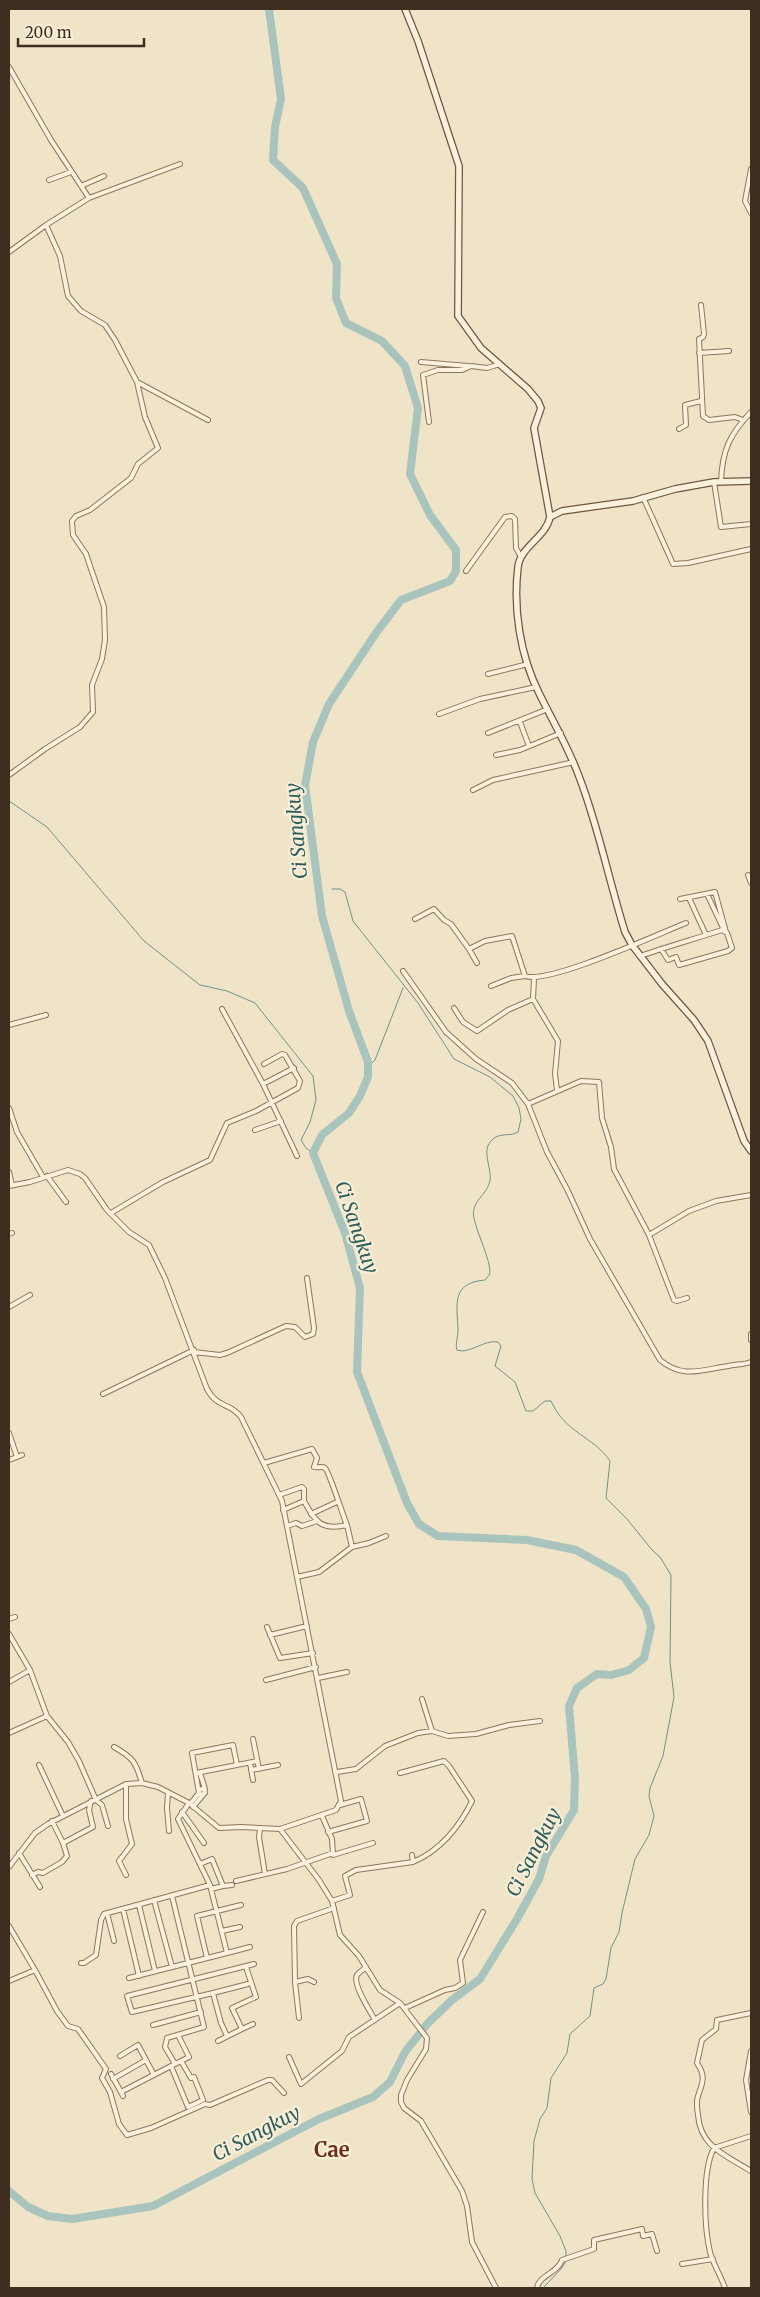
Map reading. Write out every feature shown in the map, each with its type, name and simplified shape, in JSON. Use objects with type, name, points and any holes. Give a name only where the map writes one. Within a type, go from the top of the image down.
[{"type":"street","points":[[405,9],[459,166],[458,316],[481,348],[533,394],[540,406],[540,412],[534,428],[550,517],[546,526],[521,557],[518,564],[517,609],[520,638],[536,687],[561,733],[574,762],[601,844],[625,932],[640,956],[665,988],[694,1020],[708,1040],[744,1141],[751,1150]]},
{"type":"street","points":[[9,67],[89,198]]},
{"type":"street","points":[[9,252],[46,225],[89,198],[180,164]]},
{"type":"street","points":[[751,169],[745,198],[746,205],[751,213]]},
{"type":"street","points":[[49,180],[72,172]]},
{"type":"street","points":[[81,186],[104,176]]},
{"type":"street","points":[[745,198],[751,200]]},
{"type":"street","points":[[9,775],[80,727],[93,712],[92,685],[104,652],[104,607],[86,554],[75,539],[71,525],[76,516],[90,510],[131,478],[138,464],[157,450],[158,446],[146,417],[137,382],[118,344],[105,325],[81,311],[71,300],[60,256],[46,225]]},
{"type":"street","points":[[701,305],[704,334],[699,339],[699,354],[703,416],[705,420],[714,421],[735,417],[743,420]]},
{"type":"street","points":[[699,354],[729,350]]},
{"type":"street","points":[[421,362],[487,368],[500,364]]},
{"type":"street","points":[[429,422],[423,376],[438,370],[462,370],[468,366]]},
{"type":"street","points":[[137,382],[208,420]]},
{"type":"street","points":[[679,429],[686,425],[685,405],[702,401]]},
{"type":"street","points":[[721,482],[724,450],[743,420],[751,412]]},
{"type":"street","points":[[550,517],[562,511],[632,501],[714,482],[751,482]]},
{"type":"street","points":[[714,482],[721,527],[751,524]]},
{"type":"street","points":[[644,497],[673,564],[688,563],[751,548]]},
{"type":"street","points":[[466,571],[485,547],[500,522],[509,516],[515,520],[516,548],[521,557]]},
{"type":"street","points":[[488,674],[528,664]]},
{"type":"street","points":[[439,714],[480,699],[536,687]]},
{"type":"street","points":[[488,733],[548,710]]},
{"type":"street","points":[[520,722],[529,746]]},
{"type":"street","points":[[496,755],[529,746],[561,733]]},
{"type":"street","points":[[473,790],[493,780],[574,762]]},
{"type":"street","points":[[748,875],[751,883]]},
{"type":"street","points":[[661,949],[668,960],[676,957],[679,965],[731,950],[715,892],[680,899]]},
{"type":"street","points":[[706,894],[725,931]]},
{"type":"street","points":[[689,898],[706,935]]},
{"type":"street","points":[[415,919],[434,909],[444,920],[451,924],[477,963]]},
{"type":"street","points":[[491,986],[511,978],[525,976],[534,978],[576,968],[686,923]]},
{"type":"street","points":[[640,956],[706,935],[725,931]]},
{"type":"street","points":[[469,949],[485,941],[514,936],[525,976]]},
{"type":"street","points":[[403,971],[446,1032],[476,1059],[512,1083],[528,1104],[547,1152],[567,1189],[590,1239],[660,1360],[669,1368],[680,1372],[710,1370],[751,1362]]},
{"type":"street","points":[[534,978],[533,998],[538,1010],[558,1041],[555,1074],[557,1090]]},
{"type":"street","points":[[454,1008],[463,1022],[477,1030],[508,1010],[533,998]]},
{"type":"street","points":[[222,1009],[264,1084],[297,1156]]},
{"type":"street","points":[[9,1025],[46,1015]]},
{"type":"street","points":[[111,1213],[163,1182],[205,1164],[213,1154],[227,1123],[298,1088],[300,1081],[294,1068],[290,1061],[282,1054],[264,1064]]},
{"type":"street","points":[[264,1084],[294,1068]]},
{"type":"street","points":[[528,1104],[581,1081],[599,1082],[603,1126],[611,1147],[614,1169],[648,1235],[674,1300],[687,1298]]},
{"type":"street","points":[[9,1108],[17,1132],[45,1176],[66,1202]]},
{"type":"street","points":[[255,1130],[281,1121]]},
{"type":"street","points":[[9,1172],[11,1186],[68,1170],[80,1174],[129,1232],[149,1245],[166,1278],[195,1351],[200,1374],[211,1397],[218,1403],[233,1408],[237,1412],[264,1463],[279,1495],[283,1510],[337,1772],[340,1805]]},
{"type":"street","points":[[648,1235],[689,1211],[716,1201],[751,1195]]},
{"type":"street","points":[[102,1394],[195,1351],[220,1355],[286,1326],[295,1327],[305,1337],[312,1335],[314,1324],[307,1278]]},
{"type":"street","points":[[9,1308],[30,1295]]},
{"type":"street","points":[[751,1334],[751,1340]]},
{"type":"street","points":[[9,1433],[17,1457]]},
{"type":"street","points":[[264,1463],[312,1449],[317,1458],[314,1467],[322,1467],[329,1472],[337,1502],[347,1525],[352,1547]]},
{"type":"street","points":[[9,1460],[22,1455]]},
{"type":"street","points":[[279,1495],[302,1487],[304,1489],[304,1501],[317,1521],[323,1525],[335,1528],[347,1525]]},
{"type":"street","points":[[283,1510],[304,1501]]},
{"type":"street","points":[[311,1514],[337,1502]]},
{"type":"street","points":[[286,1526],[296,1524],[302,1526],[317,1521]]},
{"type":"street","points":[[297,1577],[319,1572],[352,1547],[369,1544],[386,1536]]},
{"type":"street","points":[[9,1619],[15,1617]]},
{"type":"street","points":[[270,1635],[307,1626]]},
{"type":"street","points":[[267,1627],[280,1658],[313,1653]]},
{"type":"street","points":[[9,1634],[30,1670],[47,1716],[73,1750],[96,1800],[102,1805],[108,1826]]},
{"type":"street","points":[[266,1680],[316,1667]]},
{"type":"street","points":[[9,1682],[30,1670]]},
{"type":"street","points":[[318,1678],[347,1672]]},
{"type":"street","points":[[422,1700],[432,1731]]},
{"type":"street","points":[[9,1733],[47,1716]]},
{"type":"street","points":[[337,1772],[362,1766],[379,1750],[394,1742],[432,1731],[448,1736],[476,1734],[509,1725],[540,1722]]},
{"type":"street","points":[[253,1739],[259,1769]]},
{"type":"street","points":[[200,1792],[205,1793],[205,1789],[192,1753],[233,1745],[237,1765]]},
{"type":"street","points":[[114,1747],[125,1753],[136,1763],[142,1784]]},
{"type":"street","points":[[198,1773],[257,1761]]},
{"type":"street","points":[[332,1901],[350,1894],[344,1877],[354,1871],[413,1862],[440,1846],[472,1801],[444,1761],[400,1773]]},
{"type":"street","points":[[250,1762],[253,1780]]},
{"type":"street","points":[[39,1765],[63,1816]]},
{"type":"street","points":[[251,1770],[278,1765]]},
{"type":"street","points":[[198,1773],[200,1792],[191,1805],[178,1818],[210,1887],[227,1953]]},
{"type":"street","points":[[126,1784],[126,1819],[132,1844],[119,1861],[126,1875]]},
{"type":"street","points":[[9,1867],[36,1834],[52,1821],[126,1784],[151,1784],[168,1792],[191,1805],[218,1828],[280,1829],[322,1816],[336,1810],[340,1805],[361,1799],[367,1821],[328,1832]]},
{"type":"street","points":[[168,1792],[169,1830]]},
{"type":"street","points":[[63,1843],[93,1827],[89,1810],[91,1801]]},
{"type":"street","points":[[182,1812],[204,1844]]},
{"type":"street","points":[[322,1816],[332,1842],[333,1853]]},
{"type":"street","points":[[32,1875],[38,1872],[43,1874],[67,1856],[52,1821]]},
{"type":"street","points":[[260,1828],[259,1837],[266,1874]]},
{"type":"street","points":[[280,1829],[306,1862],[332,1901],[340,1936],[359,1956],[380,1990],[400,2002],[427,2038],[426,2049],[407,2080],[401,2095],[401,2102],[404,2108],[421,2121],[462,2191],[467,2206],[472,2242],[496,2288]]},
{"type":"street","points":[[236,1881],[266,1874],[333,1853],[334,1855],[343,1853],[359,1846],[373,1843]]},
{"type":"street","points":[[19,1853],[40,1887]]},
{"type":"street","points":[[412,1855],[413,1862]]},
{"type":"street","points":[[200,1864],[212,1859],[223,1886]]},
{"type":"street","points":[[81,1963],[96,1955],[101,1920],[107,1913],[210,1887],[232,1885]]},
{"type":"street","points":[[172,1896],[204,2027],[167,2038],[165,2042],[188,2107],[204,2100],[194,2077],[188,2076],[181,2061]]},
{"type":"street","points":[[154,1900],[172,1967]]},
{"type":"street","points":[[139,1905],[155,1971]]},
{"type":"street","points":[[207,1958],[197,1916],[241,1905]]},
{"type":"street","points":[[299,2018],[295,1982],[295,1923],[334,1908]]},
{"type":"street","points":[[123,1909],[139,1976]]},
{"type":"street","points":[[404,2008],[445,1990],[456,1988],[464,1983],[460,1960],[483,1912]]},
{"type":"street","points":[[107,1913],[114,1941]]},
{"type":"street","points":[[9,1926],[68,2026],[78,2030],[106,2069],[102,2078],[110,2092],[119,2124],[126,2135],[151,2128],[204,2104],[210,2105],[268,2080],[272,2080],[284,2093]]},
{"type":"street","points":[[222,1931],[240,1927]]},
{"type":"street","points":[[129,1978],[250,1947]]},
{"type":"street","points":[[248,1984],[132,2012],[128,1996],[254,1964]]},
{"type":"street","points":[[242,2029],[232,2008],[256,1997],[246,1967]]},
{"type":"street","points":[[366,1968],[358,1974],[357,1981],[360,1992],[375,2020]]},
{"type":"street","points":[[9,1981],[35,1970]]},
{"type":"street","points":[[295,1982],[308,1979],[314,1982]]},
{"type":"street","points":[[214,1993],[221,2023],[227,2036]]},
{"type":"street","points":[[289,2057],[301,2084],[342,2051],[349,2037],[400,2002]]},
{"type":"street","points":[[153,2025],[200,2012]]},
{"type":"street","points":[[751,2013],[717,2020],[716,2029],[700,2043],[697,2063],[704,2074],[704,2080],[697,2101],[698,2128],[709,2145],[751,2172]]},
{"type":"street","points":[[218,2041],[253,2024]]},
{"type":"street","points":[[146,2060],[112,2077],[122,2094],[189,2057],[178,2035]]},
{"type":"street","points":[[120,2056],[138,2045],[154,2075]]},
{"type":"street","points":[[751,2051],[746,2080],[751,2112]]},
{"type":"street","points":[[714,2148],[751,2136]]},
{"type":"street","points":[[714,2148],[710,2158],[705,2206],[710,2252],[725,2288]]},
{"type":"street","points":[[594,2240],[642,2229],[643,2236],[652,2234],[656,2251]]},
{"type":"street","points":[[538,2288],[540,2281],[559,2266],[562,2260],[594,2248],[593,2235]]},
{"type":"street","points":[[682,2264],[713,2260]]},
{"type":"waterway","name":"Ci Sangkuy","points":[[9,2191],[28,2207],[48,2216],[72,2219],[153,2206],[319,2119],[373,2097],[390,2082],[405,2052],[428,2023],[452,2000],[480,1979],[517,1919],[539,1879],[546,1856],[574,1810],[575,1778],[569,1706],[577,1688],[597,1674],[611,1675],[629,1670],[644,1658],[651,1627],[646,1609],[624,1577],[576,1550],[527,1540],[438,1536],[419,1524],[407,1503],[357,1372],[360,1288],[345,1233],[313,1153],[322,1135],[349,1113],[360,1096],[368,1077],[368,1062],[349,1011],[322,916],[305,785],[313,742],[329,704],[376,633],[401,600],[450,581],[456,571],[456,550],[430,515],[410,474],[418,408],[405,366],[382,341],[346,323],[336,298],[337,264],[303,188],[273,160],[275,127],[281,99],[269,9]]},
{"type":"waterway","points":[[9,801],[47,827],[144,941],[200,985],[227,991],[255,1003],[313,1076],[316,1100],[310,1122],[301,1140],[306,1148],[313,1153]]},
{"type":"waterway","points":[[332,889],[340,889],[345,892],[353,921],[418,1003],[454,1059],[490,1077],[513,1096],[519,1108],[521,1119],[518,1132],[496,1137],[489,1143],[487,1148],[490,1175],[489,1185],[477,1202],[473,1212],[490,1268],[490,1274],[485,1280],[466,1285],[458,1296],[457,1350],[462,1351],[487,1343],[498,1342],[501,1346],[495,1366],[515,1382],[526,1411],[533,1411],[545,1401],[551,1401],[564,1421],[603,1452],[610,1461],[606,1498],[660,1557],[671,1575],[670,1662],[674,1697],[663,1756],[650,1788],[649,1796],[654,1816],[649,1835],[635,1859],[619,1932],[611,1948],[606,1979],[603,1984],[594,1988],[590,2016],[570,2034],[567,2053],[551,2078],[547,2108],[540,2119],[534,2141],[532,2179],[535,2193],[560,2236],[566,2251],[566,2257]]},
{"type":"waterway","points":[[368,1067],[375,1060],[403,988]]},
{"type":"waterway","points":[[543,2288],[566,2261]]},
{"type":"district","name":"Cae","points":[[332,2149]]}]
